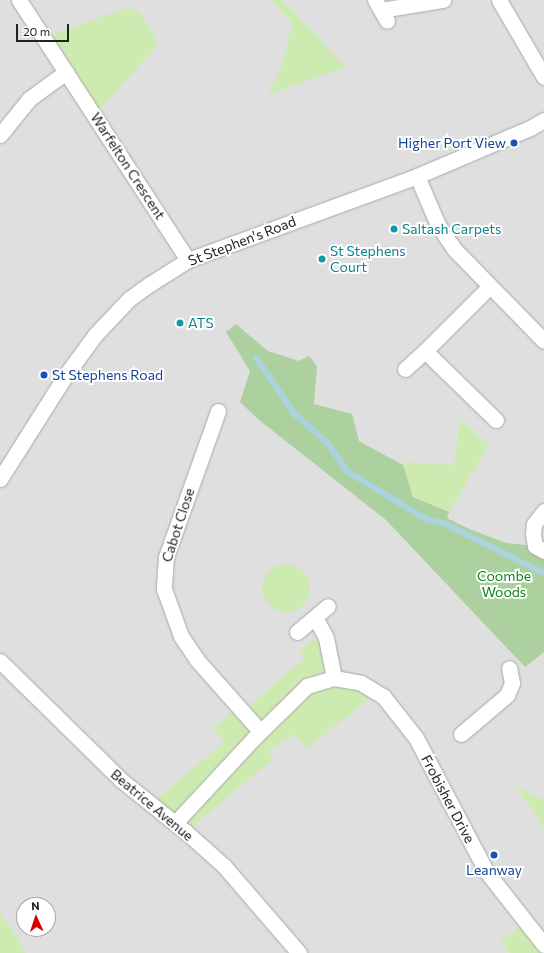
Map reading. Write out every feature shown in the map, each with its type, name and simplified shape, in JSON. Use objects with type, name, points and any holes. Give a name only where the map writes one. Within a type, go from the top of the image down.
[{"type":"street","name":"Warfelton Crescent","points":[[19,0],[188,260]]},
{"type":"street","points":[[381,10],[443,0]]},
{"type":"street","points":[[498,0],[544,77]]},
{"type":"street","points":[[0,135],[29,99],[66,72]]},
{"type":"street","name":"St Stephen's Road","points":[[0,479],[65,376],[95,336],[129,299],[188,260],[417,176],[530,128],[544,120]]},
{"type":"street","points":[[417,176],[438,225],[455,250],[544,341]]},
{"type":"street","points":[[405,369],[490,286]]},
{"type":"street","points":[[424,351],[496,420]]},
{"type":"street","name":"Cabot Close","points":[[218,411],[166,557],[164,589],[181,636],[197,660],[260,731]]},
{"type":"street","points":[[544,511],[534,524],[532,534],[535,546],[544,551]]},
{"type":"street","points":[[296,632],[328,606]]},
{"type":"street","points":[[315,617],[326,638],[334,678]]},
{"type":"street","name":"Beatrice Avenue","points":[[0,662],[121,780],[175,823],[224,866],[299,953]]},
{"type":"street","points":[[461,734],[507,695],[512,684],[509,668]]},
{"type":"street","name":"Frobisher Drive","points":[[175,823],[260,731],[306,686],[334,678],[360,683],[383,696],[416,738],[486,871],[544,945]]},
{"type":"shaded area","points":[[0,0],[544,0],[544,953],[0,953]]},
{"type":"green space","points":[[271,0],[282,0],[346,67],[268,95],[283,62],[292,23]]},
{"type":"green space","points":[[127,7],[140,13],[155,37],[155,49],[95,114],[45,38]]},
{"type":"green space","name":"Coombe Woods","points":[[236,324],[268,351],[299,361],[309,356],[317,366],[314,404],[352,414],[359,441],[403,465],[413,497],[449,512],[447,518],[467,528],[506,543],[535,546],[544,551],[544,652],[525,667],[386,520],[259,420],[240,402],[250,371],[226,332]]},
{"type":"green space","points":[[460,419],[489,445],[449,512],[413,497],[403,465],[406,462],[454,465]]},
{"type":"green space","points":[[281,564],[291,564],[303,571],[310,583],[310,593],[303,605],[291,612],[281,612],[273,608],[266,601],[262,593],[262,583],[266,575],[273,568]]},
{"type":"green space","points":[[323,632],[334,678],[377,692],[307,749],[295,734],[268,752],[275,758],[186,832],[151,804],[224,742],[213,729],[238,706],[243,711],[304,659],[300,650]]},
{"type":"green space","points":[[513,785],[544,800],[544,831],[539,819]]},
{"type":"green space","points":[[0,912],[26,953],[0,953]]},
{"type":"green space","points":[[525,922],[544,945],[544,953],[510,953],[500,942]]},
{"type":"waterway","points":[[256,357],[294,413],[329,444],[347,471],[428,520],[444,523],[544,573]]},
{"type":"place","name":"Higher Port View","points":[[514,143]]},
{"type":"place","name":"Saltash Carpets","points":[[394,229]]},
{"type":"place","name":"St Stephens Court","points":[[322,259]]},
{"type":"place","name":"ATS","points":[[180,323]]},
{"type":"place","name":"St Stephens Road","points":[[44,375]]},
{"type":"place","name":"Leanway","points":[[494,855]]}]
